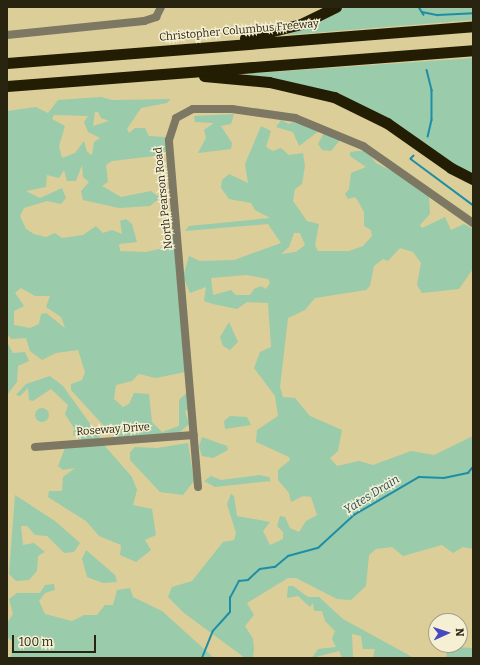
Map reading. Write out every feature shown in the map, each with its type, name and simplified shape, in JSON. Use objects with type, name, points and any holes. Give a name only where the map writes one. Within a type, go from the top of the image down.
[{"type":"highway","points":[[191,48],[279,31],[336,7]]},
{"type":"highway","name":"Christopher Columbus Freeway","points":[[7,63],[473,26]]},
{"type":"highway","points":[[7,86],[473,50]]},
{"type":"highway","points":[[165,74],[254,80],[321,93],[373,116],[473,179]]},
{"type":"street","points":[[7,35],[144,21],[156,17],[161,7]]},
{"type":"street","name":"North Pearson Road","points":[[198,486],[169,140],[172,125],[183,113],[193,109],[268,112],[336,133],[384,159],[473,222]]},
{"type":"street","name":"Roseway Drive","points":[[35,448],[194,436]]},
{"type":"green space","points":[[345,7],[473,7],[473,20],[287,35]]},
{"type":"green space","points":[[473,58],[473,176],[382,117],[244,74]]},
{"type":"green space","points":[[101,97],[112,100],[171,99],[167,103],[141,108],[127,129],[129,133],[135,128],[145,128],[149,136],[166,137],[170,148],[163,155],[112,161],[106,165],[108,182],[102,186],[121,197],[151,191],[160,198],[150,206],[119,208],[83,200],[81,191],[89,182],[83,177],[82,165],[76,181],[67,181],[64,170],[59,178],[47,175],[46,187],[26,191],[40,198],[62,188],[66,198],[61,204],[47,201],[24,208],[20,216],[26,229],[34,234],[46,237],[55,233],[62,238],[83,235],[96,226],[103,233],[112,230],[122,234],[120,221],[126,219],[132,224],[137,242],[119,244],[120,251],[146,252],[164,248],[166,234],[174,232],[185,372],[156,378],[139,374],[132,381],[116,385],[114,399],[123,407],[129,404],[134,393],[149,394],[152,422],[162,432],[179,426],[179,400],[186,393],[192,408],[185,411],[189,424],[179,433],[114,437],[71,390],[71,384],[82,380],[85,372],[78,350],[56,353],[42,360],[30,351],[26,338],[11,339],[7,334],[7,111],[36,107],[48,113],[58,100]],"holes":[[[95,112],[98,112],[101,118],[109,121],[93,126]],[[54,115],[88,116],[84,122],[88,132],[100,138],[94,142],[92,155],[87,152],[84,141],[75,153],[62,158],[59,146],[65,126],[52,119]],[[21,288],[35,296],[50,296],[46,307],[61,317],[65,328],[46,313],[41,314],[39,324],[30,328],[14,325],[14,311],[24,306],[15,293]]]},
{"type":"green space","points":[[234,114],[231,124],[221,126],[232,143],[231,149],[198,153],[206,138],[204,130],[214,123],[195,122],[194,116]]},
{"type":"green space","points":[[281,120],[289,124],[295,121],[319,131],[299,146],[293,132],[276,127]]},
{"type":"green space","points":[[261,126],[271,131],[266,147],[273,151],[281,148],[289,155],[303,153],[305,166],[302,184],[295,189],[293,201],[307,221],[319,224],[315,245],[318,251],[349,251],[363,246],[372,236],[371,230],[364,226],[364,212],[358,201],[355,197],[348,199],[345,194],[349,189],[351,173],[366,167],[350,156],[350,152],[367,151],[376,163],[398,174],[429,197],[430,214],[420,225],[422,228],[445,217],[451,230],[464,224],[473,229],[473,269],[459,289],[422,293],[417,285],[421,263],[413,252],[400,248],[388,261],[383,259],[374,266],[370,286],[366,290],[315,298],[305,310],[288,318],[280,387],[283,397],[295,398],[310,416],[342,430],[338,451],[330,458],[337,466],[359,461],[373,465],[411,451],[434,455],[473,436],[473,549],[463,547],[453,553],[442,545],[403,556],[392,547],[376,549],[369,555],[366,586],[351,600],[337,599],[296,578],[288,578],[247,603],[254,615],[245,626],[253,639],[254,650],[253,657],[245,658],[184,613],[168,597],[172,587],[192,581],[223,542],[234,540],[236,533],[227,504],[231,494],[234,496],[237,516],[270,522],[263,531],[270,545],[283,539],[283,532],[277,526],[280,516],[285,517],[290,528],[299,532],[306,521],[317,515],[311,497],[303,496],[291,502],[289,493],[278,480],[278,470],[290,460],[289,457],[256,442],[257,430],[278,416],[275,396],[254,368],[260,352],[271,347],[268,303],[247,302],[237,309],[213,304],[204,301],[206,287],[190,293],[183,277],[189,256],[200,261],[234,260],[281,243],[268,224],[185,231],[189,226],[270,218],[255,210],[251,203],[229,199],[221,188],[222,180],[229,174],[248,183],[245,164]],"holes":[[[294,233],[300,233],[305,245],[296,252],[281,254],[289,247]],[[246,275],[268,279],[270,283],[266,289],[261,286],[254,289],[250,295],[236,295],[231,290],[213,295],[211,278]]]},
{"type":"green space","points":[[324,133],[340,140],[331,151],[322,150],[318,144]]},
{"type":"green space","points":[[229,322],[238,342],[230,350],[223,346],[220,337]]},
{"type":"green space","points":[[7,342],[13,353],[25,352],[29,361],[18,366],[17,382],[7,395]]},
{"type":"green space","points":[[50,376],[63,386],[101,439],[83,441],[73,435],[74,428],[65,414],[68,405],[51,389],[33,401],[29,400],[28,388],[20,396],[16,395],[26,384]]},
{"type":"green space","points":[[39,408],[45,408],[49,412],[49,418],[45,422],[39,422],[35,418],[35,412]]},
{"type":"green space","points":[[230,416],[247,417],[251,425],[225,429],[224,421]]},
{"type":"green space","points":[[202,437],[227,446],[228,450],[213,458],[202,456],[199,447]]},
{"type":"green space","points":[[188,443],[194,481],[183,495],[160,492],[130,460],[130,452],[135,447],[157,448]]},
{"type":"green space","points":[[104,445],[132,477],[137,490],[133,505],[152,509],[156,535],[145,540],[151,550],[136,562],[120,555],[121,545],[99,536],[86,521],[48,497],[49,491],[62,491],[63,477],[75,468],[63,470],[58,466],[65,448]]},
{"type":"green space","points":[[259,475],[269,477],[271,481],[215,487],[204,481],[211,476],[221,480]]},
{"type":"green space","points":[[15,495],[55,521],[80,543],[74,552],[64,553],[47,536],[35,535],[27,526],[21,526],[23,545],[34,543],[45,552],[38,556],[37,571],[29,580],[16,581],[9,574]]},
{"type":"green space","points":[[86,550],[115,575],[117,582],[103,583],[87,577],[82,559]]},
{"type":"green space","points":[[54,584],[55,590],[45,593],[39,601],[45,614],[72,621],[84,615],[97,615],[105,605],[113,605],[117,590],[130,588],[133,597],[162,611],[214,658],[11,658],[12,641],[7,637],[7,623],[13,614],[9,599],[17,593],[40,593],[45,585]]},
{"type":"green space","points":[[288,586],[293,586],[308,597],[319,597],[343,619],[414,658],[373,658],[375,649],[363,649],[361,636],[352,634],[353,658],[342,658],[339,651],[312,658],[318,649],[336,647],[332,639],[335,631],[325,621],[322,611],[314,611],[313,603],[310,607],[298,596],[287,598]]},
{"type":"green space","points":[[468,648],[473,648],[473,658],[446,658],[447,653],[468,653]]},
{"type":"waterway","points":[[419,7],[424,15]]},
{"type":"waterway","points":[[422,12],[438,15],[473,13]]},
{"type":"waterway","points":[[427,70],[432,90],[432,120],[428,137]]},
{"type":"waterway","points":[[414,156],[411,159],[473,205]]},
{"type":"waterway","name":"Yates Drain","points":[[202,658],[213,631],[230,612],[230,598],[239,581],[248,580],[260,569],[275,567],[288,556],[318,548],[354,515],[419,477],[444,478],[468,473],[473,467]]}]
